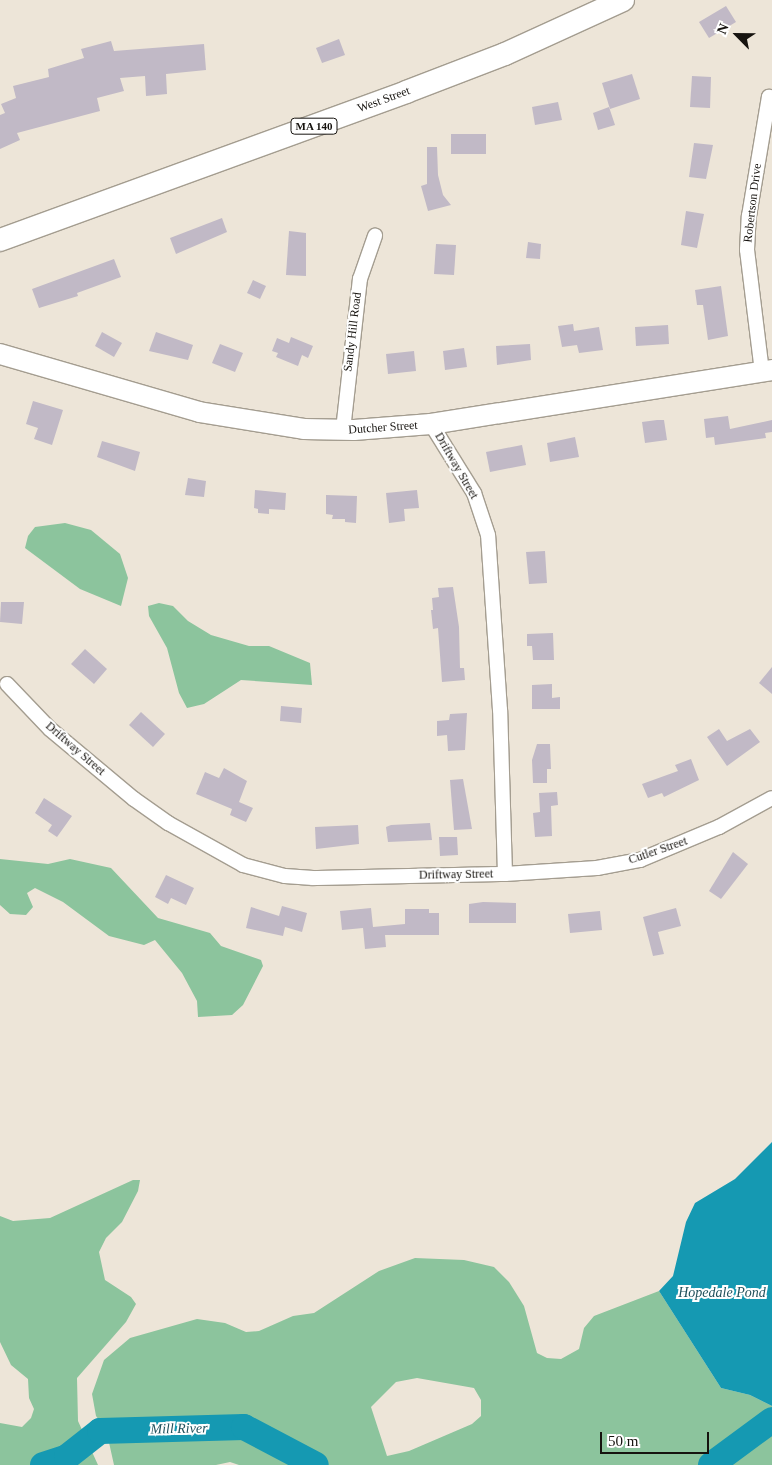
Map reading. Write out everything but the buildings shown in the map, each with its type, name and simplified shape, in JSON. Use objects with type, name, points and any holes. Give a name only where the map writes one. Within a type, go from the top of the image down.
[{"type":"main road","name":"West Street","points":[[0,240],[505,54],[623,0]]},
{"type":"street","name":"Robertson Drive","points":[[767,371],[747,250],[749,216],[769,97],[772,98]]},
{"type":"street","name":"Sandy Hill Road","points":[[343,430],[360,279],[375,236]]},
{"type":"street","name":"Dutcher Street","points":[[0,354],[199,412],[304,429],[343,430],[431,424],[767,371]]},
{"type":"street","name":"Driftway Street","points":[[7,684],[50,729],[134,799],[168,824],[242,865],[285,876],[313,878],[505,874],[501,729],[488,535],[474,493],[431,424]]},
{"type":"street","name":"Cutler Street","points":[[505,874],[597,868],[640,860],[719,827],[772,798]]},
{"type":"green space","points":[[65,523],[91,530],[120,554],[128,578],[121,606],[80,589],[25,548],[28,536],[35,527]]},
{"type":"green space","points":[[159,603],[173,606],[188,621],[211,635],[249,646],[269,646],[310,663],[312,685],[241,680],[204,704],[187,708],[179,693],[167,648],[149,616],[148,606]]},
{"type":"green space","points":[[0,859],[48,864],[70,859],[111,868],[158,918],[210,933],[221,946],[261,960],[263,966],[243,1005],[232,1015],[198,1017],[197,1001],[182,973],[155,940],[144,945],[109,936],[63,902],[35,888],[27,893],[33,907],[26,915],[10,914],[0,905]]},
{"type":"green space","points":[[133,1180],[140,1180],[138,1191],[122,1222],[106,1238],[99,1252],[105,1280],[131,1297],[136,1304],[126,1322],[77,1378],[78,1421],[98,1465],[0,1465],[0,1423],[22,1427],[31,1418],[34,1409],[29,1398],[28,1379],[11,1365],[0,1342],[0,1216],[13,1221],[50,1218]]},
{"type":"green space","points":[[415,1258],[464,1260],[494,1267],[509,1282],[524,1306],[537,1353],[547,1358],[561,1359],[579,1349],[584,1328],[594,1316],[659,1291],[721,1388],[750,1395],[772,1406],[772,1465],[239,1465],[230,1462],[216,1465],[114,1465],[106,1429],[96,1416],[92,1394],[104,1360],[130,1338],[197,1319],[225,1323],[246,1332],[259,1331],[293,1316],[314,1313],[379,1271]],"holes":[[[417,1378],[474,1388],[481,1400],[481,1416],[472,1424],[409,1451],[387,1456],[371,1407],[396,1382]]]},
{"type":"water","name":"Hopedale Pond","points":[[772,1142],[772,1406],[750,1395],[721,1388],[659,1291],[673,1276],[686,1222],[695,1203],[735,1179]]},
{"type":"waterway","name":"Mill River","points":[[711,1465],[772,1420]]},
{"type":"waterway","name":"Mill River","points":[[43,1465],[67,1457],[100,1431],[244,1427],[316,1465]]}]
